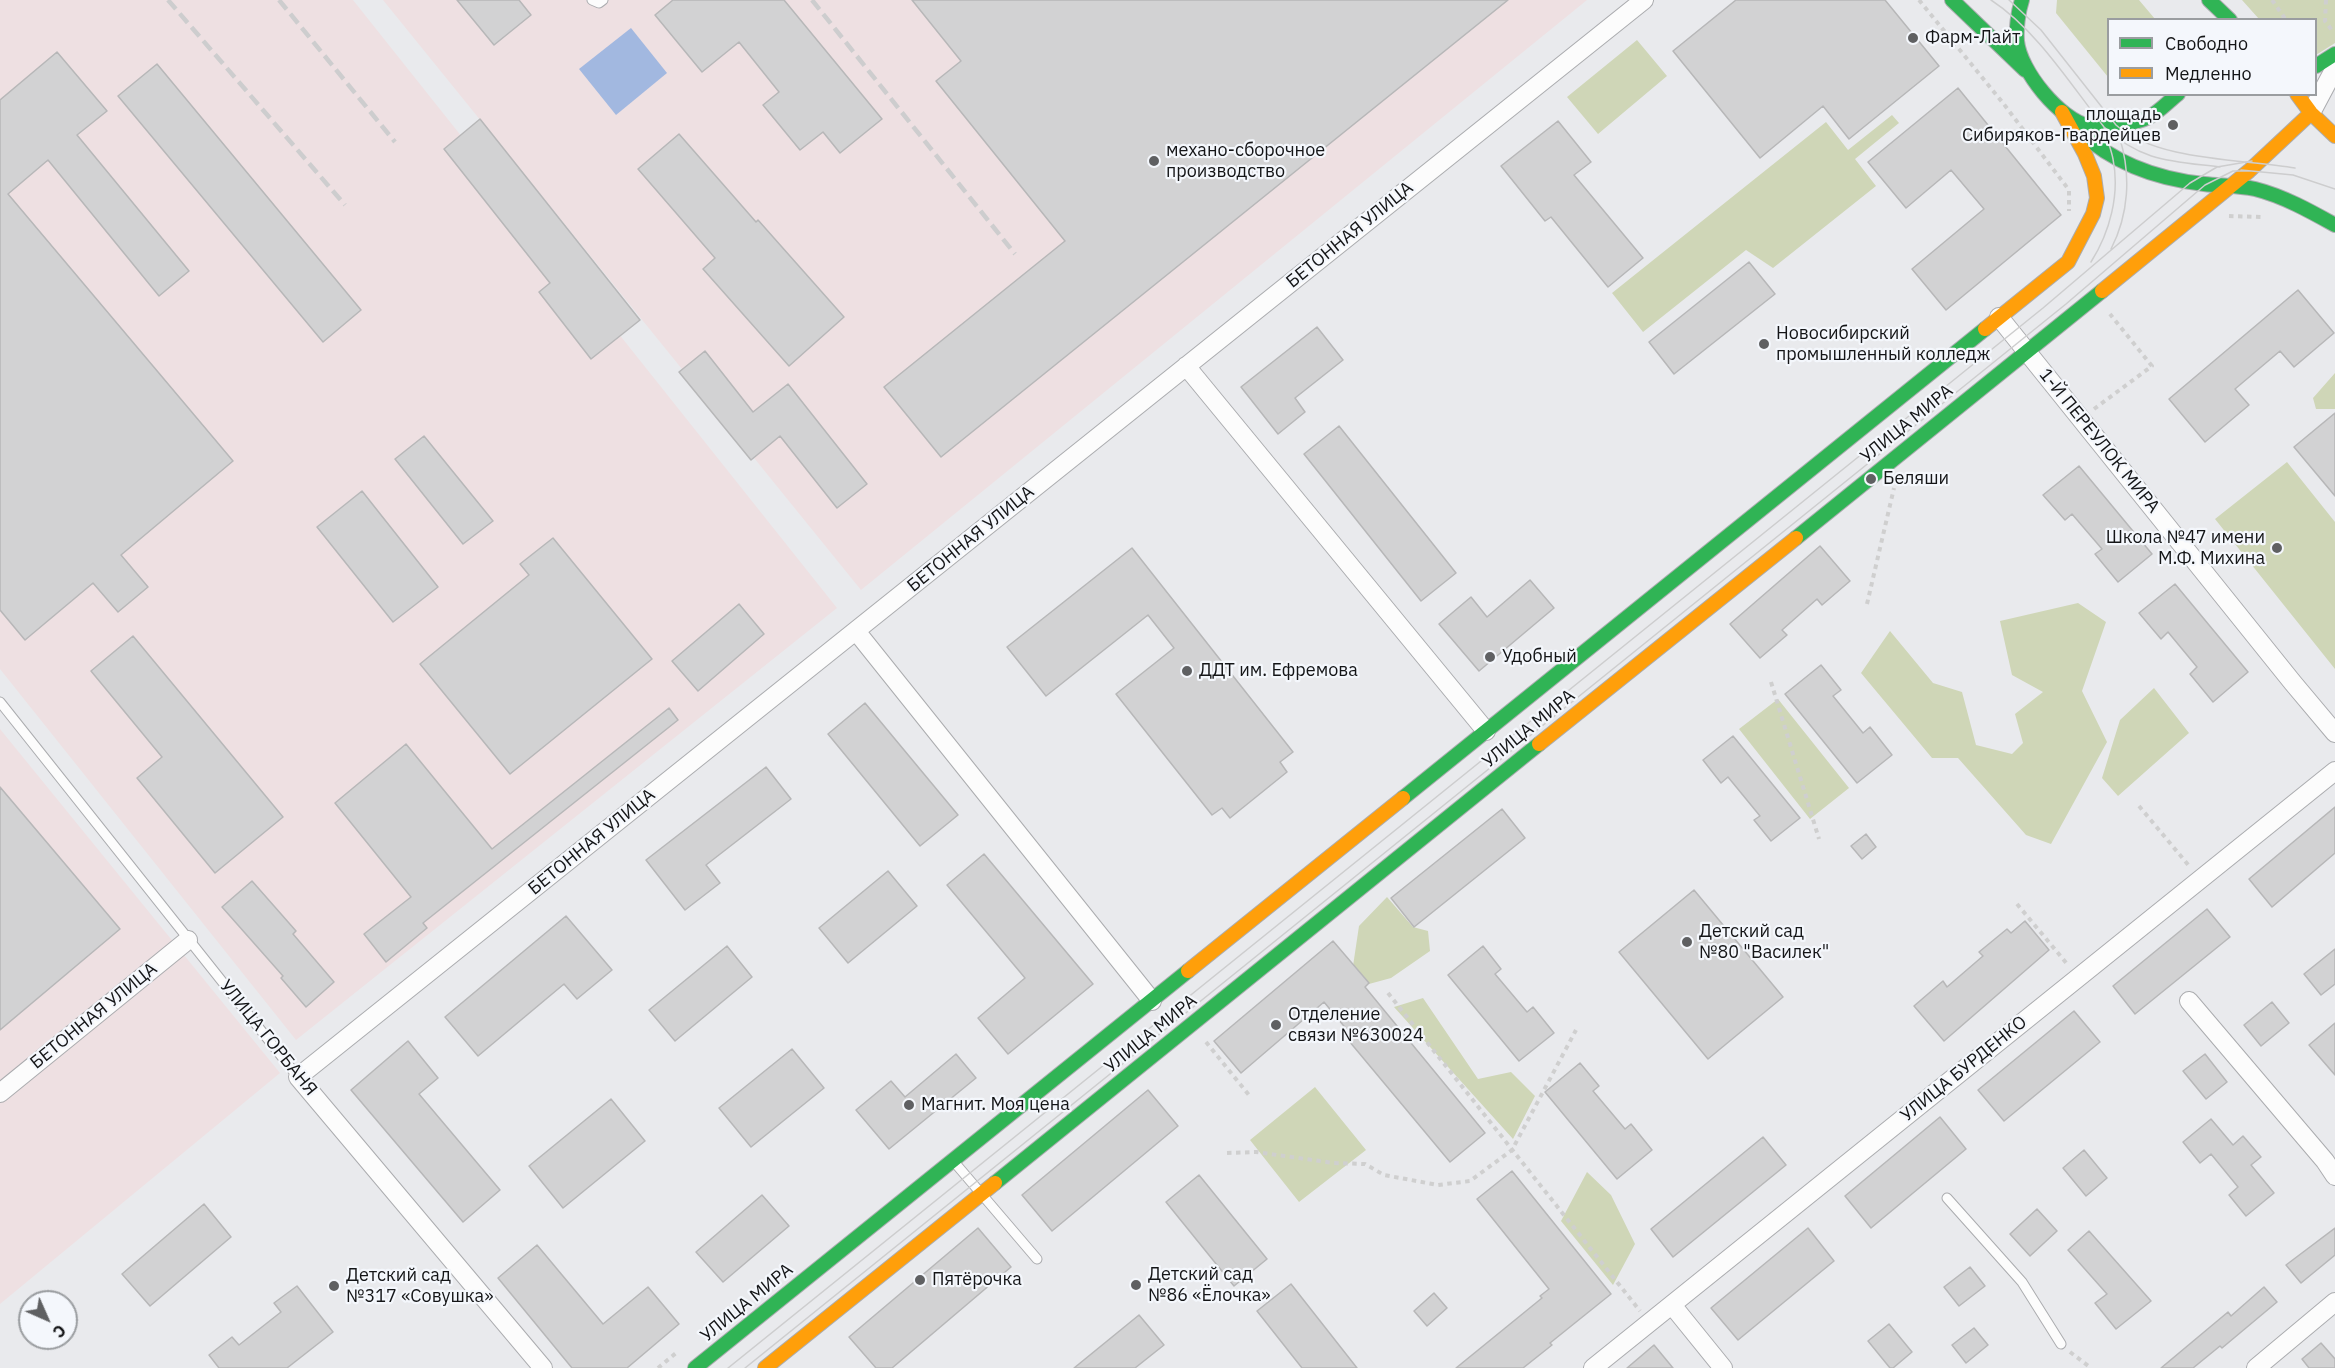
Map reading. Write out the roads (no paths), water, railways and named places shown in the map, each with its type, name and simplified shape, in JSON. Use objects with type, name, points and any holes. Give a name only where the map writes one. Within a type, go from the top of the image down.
[{"type":"street","name":"БЕТОННАЯ УЛИЦА","points":[[298,1077],[1644,0]]},
{"type":"street","points":[[1952,0],[2028,73],[2083,136],[2113,158],[2162,177],[2190,183],[2254,189],[2307,210],[2335,225]]},
{"type":"street","points":[[2022,0],[2019,8],[2017,42],[2028,73]]},
{"type":"street","points":[[2203,4],[2227,18]]},
{"type":"street","points":[[2317,65],[2335,54]]},
{"type":"street","points":[[2312,113],[2335,68]]},
{"type":"street","points":[[2062,112],[2088,126],[2104,127],[2149,117],[2175,96]]},
{"type":"street","points":[[2299,96],[2335,136]]},
{"type":"street","points":[[1999,317],[2068,262],[2086,232],[2097,198],[2089,161],[2062,112]]},
{"type":"street","name":"УЛИЦА МИРА","points":[[765,1368],[2249,171],[2312,113]]},
{"type":"street","name":"УЛИЦА МИРА","points":[[695,1368],[1999,317]]},
{"type":"street","name":"1-Й ПЕРЕУЛОК МИРА","points":[[1999,317],[2285,674],[2335,733]]},
{"type":"street","points":[[1186,366],[1486,731]]},
{"type":"street","points":[[856,631],[1152,1001]]},
{"type":"street","name":"УЛИЦА БУРДЕНКО","points":[[1593,1368],[2335,771]]},
{"type":"street","name":"БЕТОННАЯ УЛИЦА","points":[[0,1093],[188,940]]},
{"type":"street","points":[[2189,1000],[2325,1161],[2335,1176]]},
{"type":"street","name":"УЛИЦА ГОРБАНЯ","points":[[298,1077],[543,1368]]},
{"type":"street","points":[[2262,1366],[2335,1302]]},
{"type":"street","points":[[1672,1305],[1723,1368]]},
{"type":"lane","points":[[592,0],[599,3],[603,0]]},
{"type":"lane","name":"УЛИЦА ГОРБАНЯ","points":[[0,702],[298,1077]]},
{"type":"lane","points":[[953,1161],[1037,1259]]},
{"type":"lane","points":[[1947,1198],[2022,1282],[2061,1344]]},
{"type":"water","points":[[631,28],[667,73],[616,115],[579,69]]},
{"type":"tram line","points":[[1991,0],[2023,26],[2038,42],[2104,127],[2118,139],[2158,158],[2220,167]]},
{"type":"tram line","points":[[2009,0],[2041,30],[2116,125],[2133,137],[2153,146],[2201,157],[2295,168]]},
{"type":"tram line","points":[[2091,262],[2108,225],[2114,199],[2115,172],[2104,127]]},
{"type":"tram line","points":[[2111,249],[2125,208],[2126,166],[2120,139]]},
{"type":"tram line","points":[[728,1368],[2043,308],[2190,183],[2217,167],[2252,161]]},
{"type":"tram line","points":[[2241,170],[2293,175],[2335,189]]},
{"type":"tram line","points":[[745,1368],[2066,304],[2205,185],[2233,171],[2249,171]]},
{"type":"railway","points":[[168,0],[345,205]]},
{"type":"railway","points":[[279,0],[395,142]]},
{"type":"railway","points":[[812,0],[1015,254]]},
{"type":"place","name":"Фарм-Лайт","points":[[1913,38]]},
{"type":"place","name":"площадь Сибиряков-Гвардейцев","points":[[2173,125]]},
{"type":"place","name":"механо-сборочное производство","points":[[1154,161]]},
{"type":"place","name":"Новосибирский промышленный колледж","points":[[1764,344]]},
{"type":"place","name":"Беляши","points":[[1871,479]]},
{"type":"place","name":"Школа №47 имени М.Ф. Михина","points":[[2277,548]]},
{"type":"place","name":"Удобный","points":[[1490,657]]},
{"type":"place","name":"ДДТ им. Ефремова","points":[[1187,671]]},
{"type":"place","name":"Детский сад №80 \"Василек\"","points":[[1687,942]]},
{"type":"place","name":"Отделение связи №630024","points":[[1276,1025]]},
{"type":"place","name":"Магнит. Моя цена","points":[[909,1105]]},
{"type":"place","name":"Пятёрочка","points":[[920,1280]]},
{"type":"place","name":"Детский сад №86 «Ёлочка»","points":[[1136,1285]]},
{"type":"place","name":"Детский сад №317 «Совушка»","points":[[334,1286]]}]
